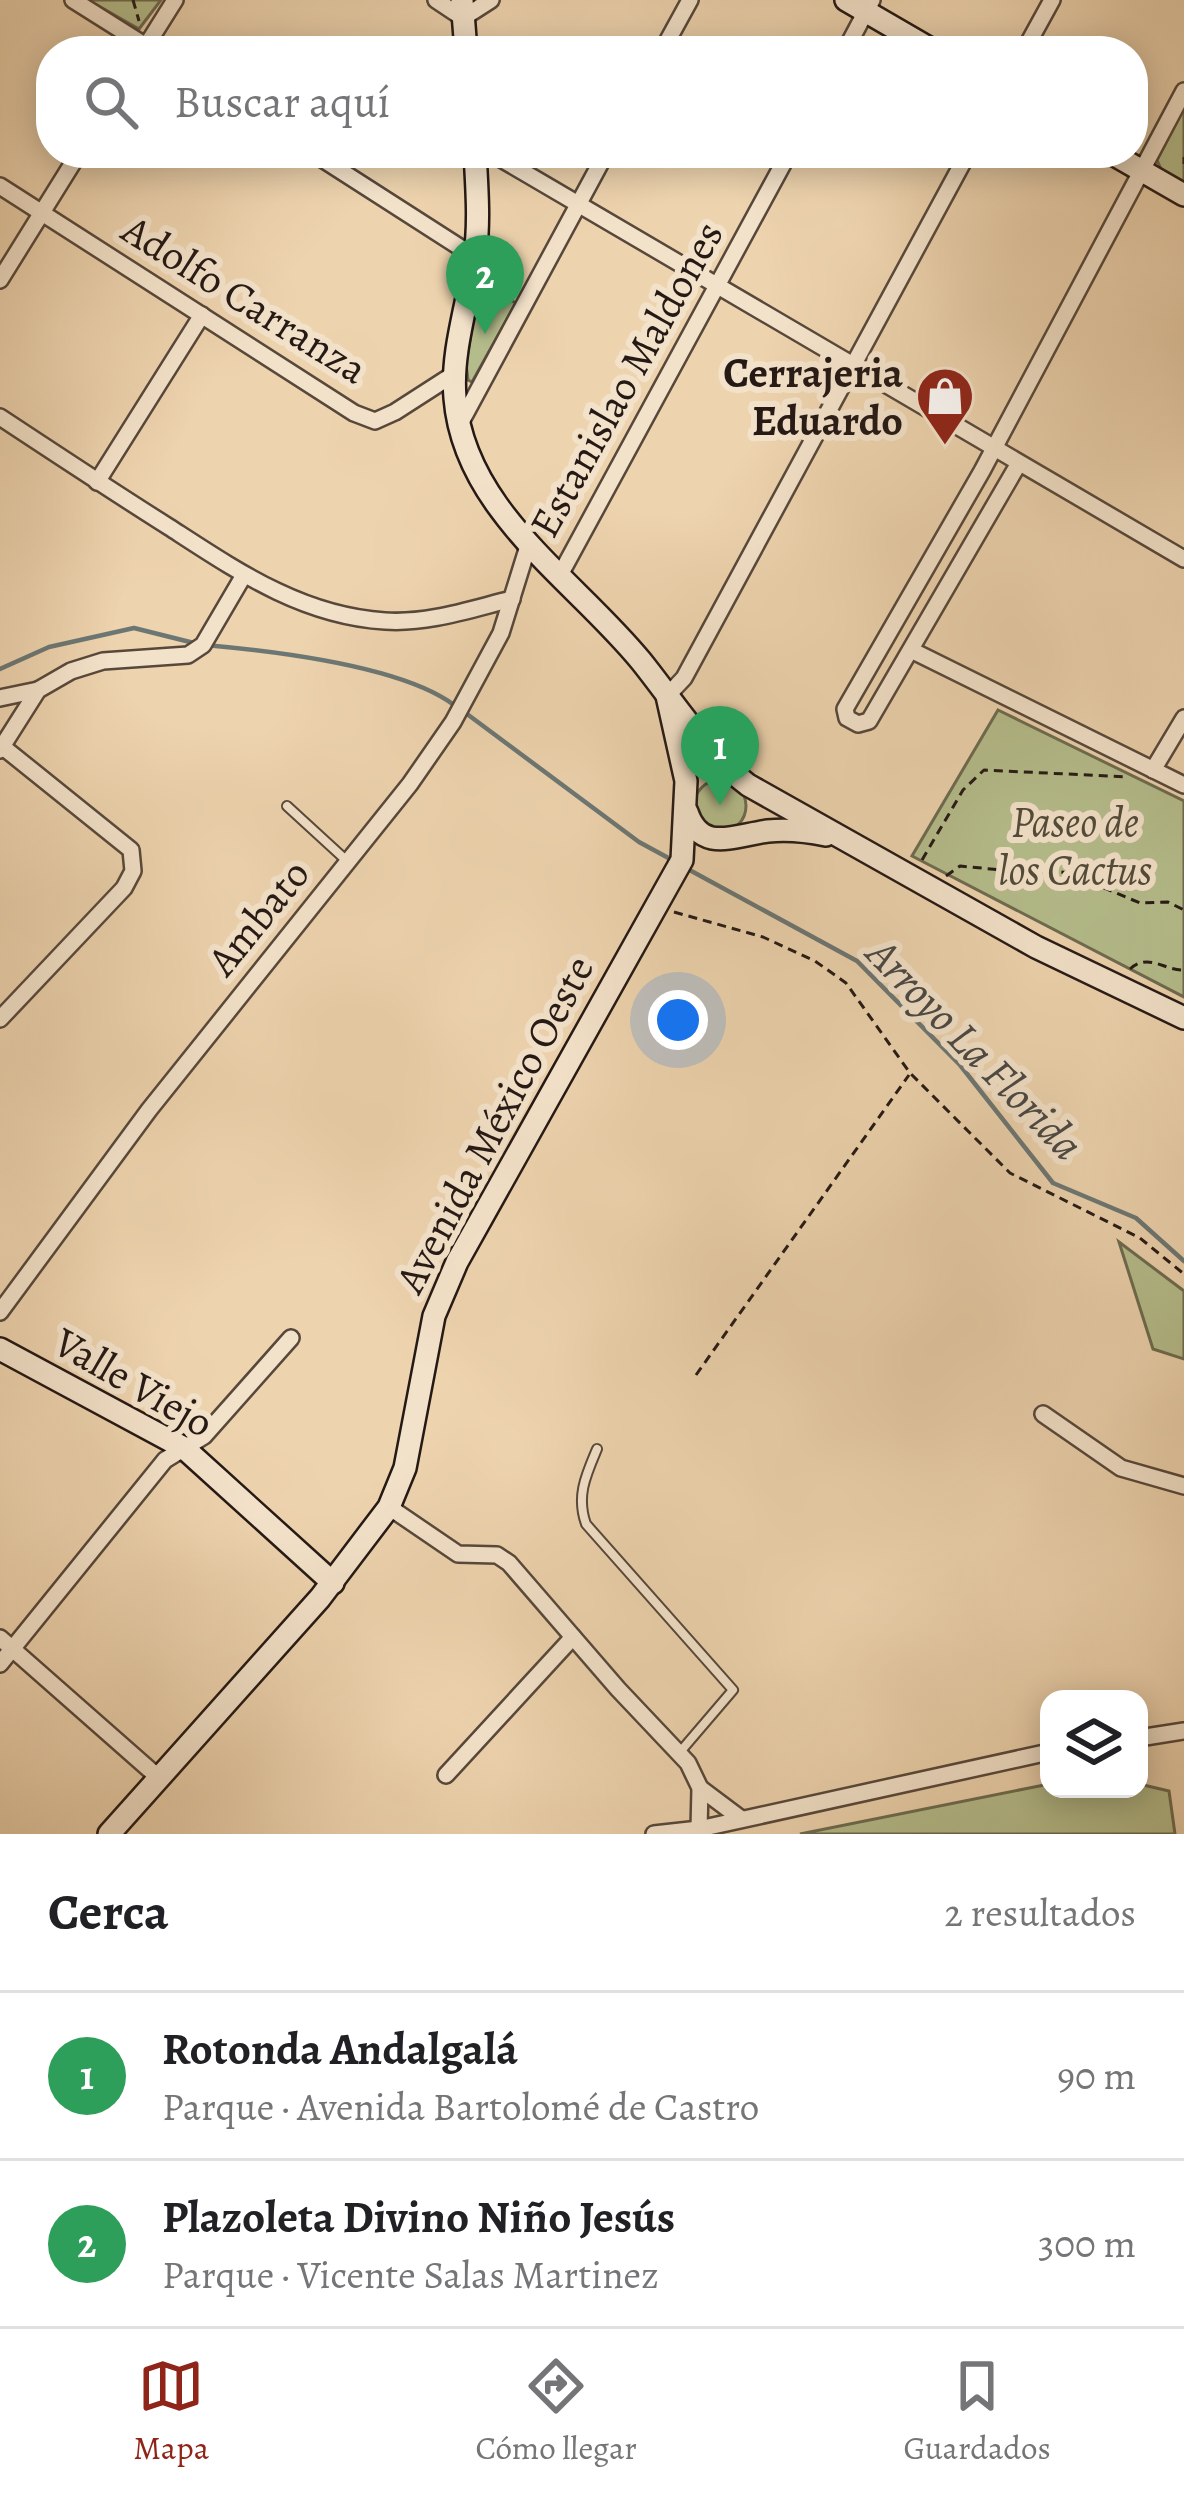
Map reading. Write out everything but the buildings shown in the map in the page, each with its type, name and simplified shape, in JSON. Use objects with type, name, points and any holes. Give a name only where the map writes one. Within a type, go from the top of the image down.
[{"type":"main road","points":[[862,4],[911,36]]},
{"type":"main road","points":[[476,168],[475,256],[454,374],[459,425],[482,482],[529,543],[640,660],[741,779],[1036,946],[1184,1018]]},
{"type":"main road","points":[[1137,168],[1184,195]]},
{"type":"main road","name":"Avenida México Oeste","points":[[109,1834],[333,1582],[389,1507],[405,1468],[434,1316],[457,1262],[682,860],[687,805],[682,756],[667,696]]},
{"type":"main road","points":[[741,779],[709,773],[694,784],[687,805],[702,835],[734,838],[788,830],[844,840]]},
{"type":"main road","points":[[682,860],[734,838],[752,824],[755,812],[741,779]]},
{"type":"main road","name":"Valle Viejo","points":[[0,1349],[184,1448],[333,1582]]},
{"type":"street","points":[[73,0],[128,36]]},
{"type":"street","points":[[155,36],[175,0]]},
{"type":"street","points":[[436,0],[463,9],[491,0]]},
{"type":"street","points":[[670,36],[690,0]]},
{"type":"street","points":[[1032,36],[1052,0]]},
{"type":"street","points":[[850,36],[862,4]]},
{"type":"street","points":[[1148,156],[1184,91]]},
{"type":"street","points":[[0,280],[70,168]]},
{"type":"street","points":[[337,168],[475,256]]},
{"type":"street","points":[[517,168],[1184,559]]},
{"type":"street","points":[[459,425],[598,168]]},
{"type":"street","name":"Estanislao Maldones","points":[[560,575],[782,168]]},
{"type":"street","points":[[667,696],[684,678],[960,168]]},
{"type":"street","points":[[1018,463],[869,721],[858,724],[847,718],[845,709],[992,448],[1140,170]]},
{"type":"street","name":"Adolfo Carranza","points":[[0,186],[354,413],[375,421],[454,374]]},
{"type":"street","points":[[98,482],[202,315]]},
{"type":"street","points":[[0,417],[244,575],[299,603],[389,622],[431,618],[512,599]]},
{"type":"street","name":"Ambato","points":[[0,1312],[148,1110],[454,722],[492,655],[529,543]]},
{"type":"street","points":[[0,698],[38,690],[71,671],[104,661],[188,656],[203,645],[244,575]]},
{"type":"street","points":[[911,650],[1184,785]]},
{"type":"street","points":[[0,1019],[124,888],[133,871],[131,850],[1,749],[38,690]]},
{"type":"street","points":[[1153,770],[1184,718]]},
{"type":"street","points":[[0,1664],[7,1644],[165,1460],[204,1436],[291,1338]]},
{"type":"street","points":[[1043,1414],[1121,1468],[1184,1486]]},
{"type":"street","points":[[389,1507],[458,1554],[497,1555],[509,1563],[688,1763],[700,1788],[699,1829]]},
{"type":"street","points":[[446,1775],[573,1637]]},
{"type":"street","points":[[7,1644],[159,1778]]},
{"type":"street","points":[[1148,1737],[1184,1731]]},
{"type":"street","points":[[654,1834],[699,1829],[1040,1755]]},
{"type":"street","points":[[700,1788],[740,1818]]},
{"type":"lane","points":[[287,806],[348,862]]},
{"type":"lane","points":[[597,1449],[581,1488],[586,1524],[733,1690],[679,1753]]},
{"type":"path","points":[[1184,157],[1184,164]]},
{"type":"path","points":[[470,284],[521,310]]},
{"type":"path","points":[[921,882],[964,790],[984,770],[1134,776],[1153,770]]},
{"type":"path","points":[[921,882],[960,866],[1000,870],[1018,865],[1068,873],[1140,903],[1168,902],[1184,910]]},
{"type":"path","points":[[656,905],[764,937],[815,961],[846,983],[910,1073],[1010,1173],[1140,1238],[1184,1274]]},
{"type":"path","points":[[1120,987],[1138,962],[1162,962],[1184,970]]},
{"type":"path","points":[[696,1376],[910,1073]]},
{"type":"green space","points":[[88,0],[161,0],[139,29]]},
{"type":"green space","points":[[1184,106],[1184,182],[1161,169],[1157,160]]},
{"type":"green space","points":[[479,284],[516,303],[472,382],[466,364]]},
{"type":"green space","name":"Paseo de los Cactus","points":[[998,710],[1184,801],[1184,997],[912,856]]},
{"type":"green space","points":[[720,780],[738,788],[746,806],[738,824],[720,832],[702,824],[694,806],[702,788]]},
{"type":"green space","points":[[1119,1242],[1184,1291],[1184,1359],[1153,1349]]},
{"type":"green space","points":[[1040,1786],[1040,1798],[1148,1798],[1148,1786],[1169,1791],[1175,1834],[800,1834]]},
{"type":"waterway","name":"Arroyo La Florida","points":[[0,669],[49,647],[134,628],[194,643]]},
{"type":"waterway","name":"Arroyo La Florida","points":[[205,645],[370,670],[431,691],[454,705]]},
{"type":"waterway","name":"Arroyo La Florida","points":[[463,711],[639,842],[674,861]]},
{"type":"waterway","name":"Arroyo La Florida","points":[[684,867],[857,961],[960,1065],[1053,1183],[1136,1218],[1184,1261]]},
{"type":"place","name":"Plazoleta Divino Niño Jesús","points":[[485,334]]},
{"type":"place","name":"Cerrajeria Eduardo","points":[[945,447]]},
{"type":"place","name":"Rotonda Andalgalá","points":[[720,805]]}]
